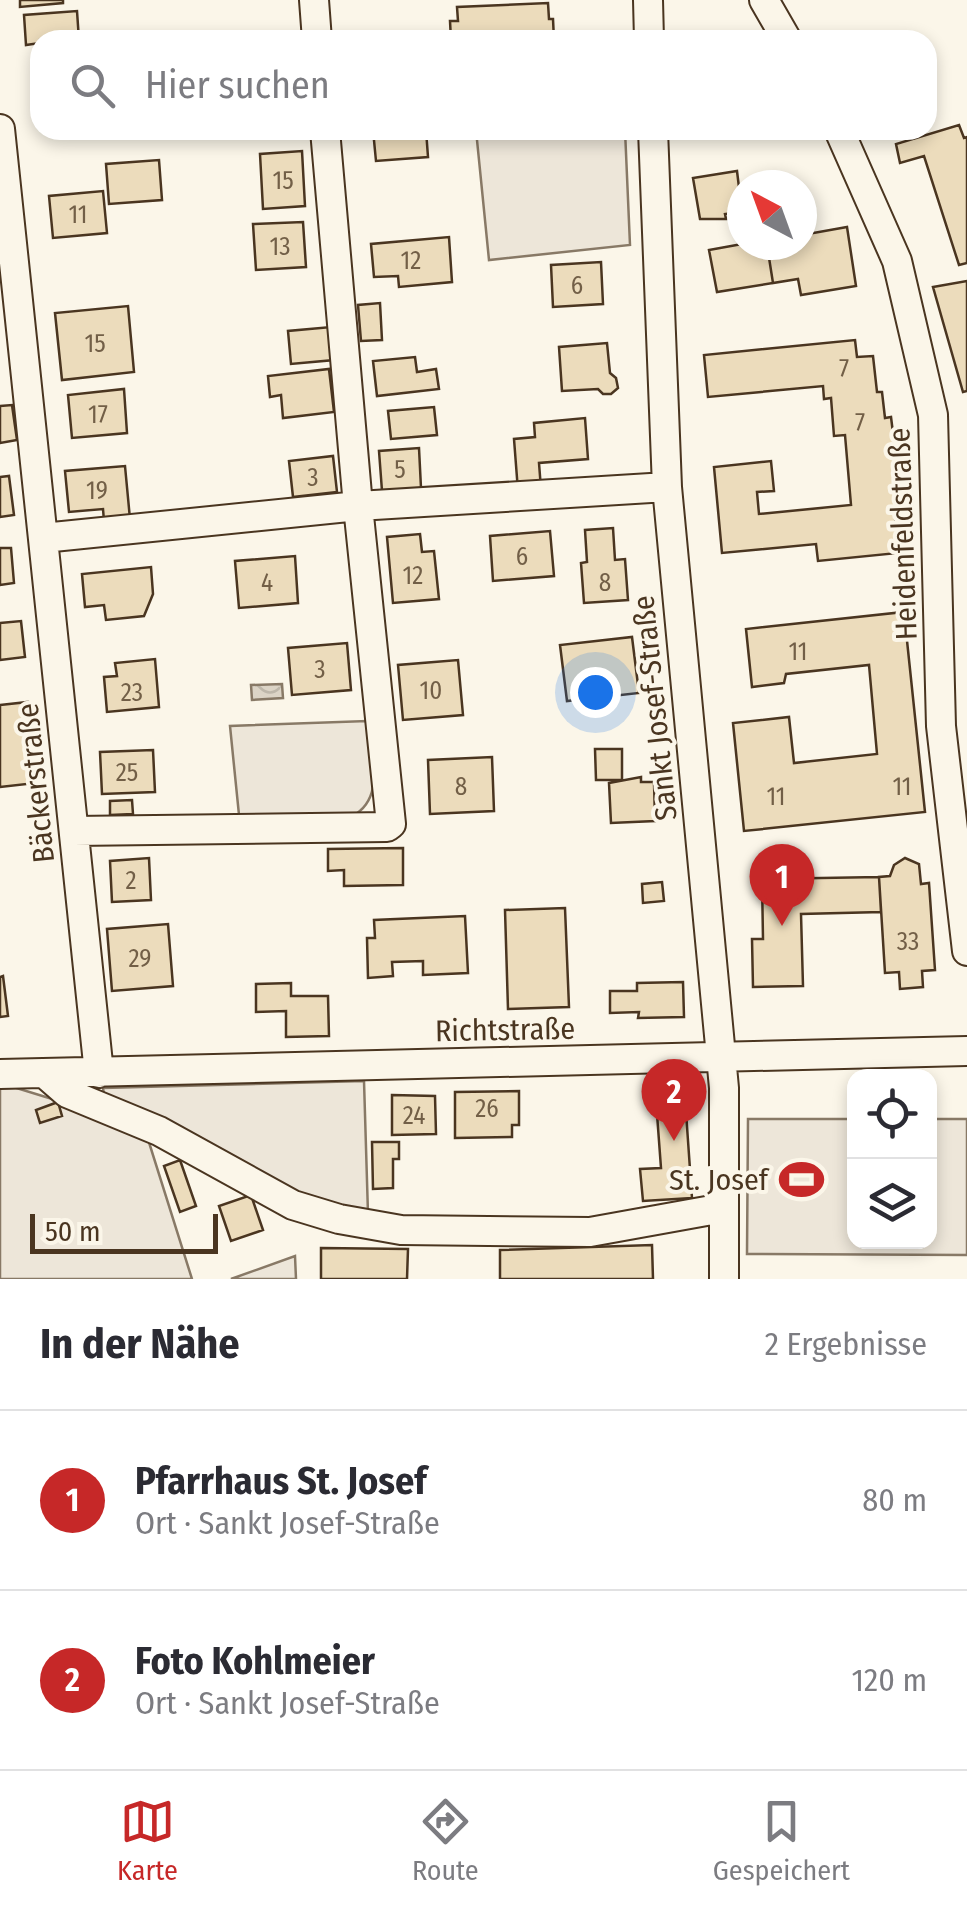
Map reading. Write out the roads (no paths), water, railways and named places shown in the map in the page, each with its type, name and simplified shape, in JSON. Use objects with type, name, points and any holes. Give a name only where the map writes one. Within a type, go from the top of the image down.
[{"type":"street","points":[[314,0],[316,30]]},
{"type":"street","points":[[648,0],[649,30]]},
{"type":"street","points":[[764,0],[781,30]]},
{"type":"street","name":"Bäckerstraße","points":[[0,128],[100,1072]]},
{"type":"street","points":[[74,831],[390,825],[326,140]]},
{"type":"street","name":"Sankt Josef-Straße","points":[[653,140],[667,487],[722,1058],[724,1279]]},
{"type":"street","name":"Heidenfeldstraße","points":[[844,140],[897,261],[932,415],[942,726],[967,951]]},
{"type":"street","points":[[43,538],[358,506],[667,487]]},
{"type":"street","name":"Richtstraße","points":[[0,1074],[967,1051]]},
{"type":"street","points":[[44,1074],[67,1093],[158,1130],[292,1205],[339,1219],[401,1230],[590,1232],[723,1208]]},
{"type":"water","points":[[282,684],[283,698],[252,700],[251,685]]},
{"type":"place","name":"Pfarrhaus St. Josef","points":[[782,926]]},
{"type":"place","name":"Foto Kohlmeier","points":[[674,1141]]},
{"type":"place","name":"St. Josef","points":[[801,1180]]}]
